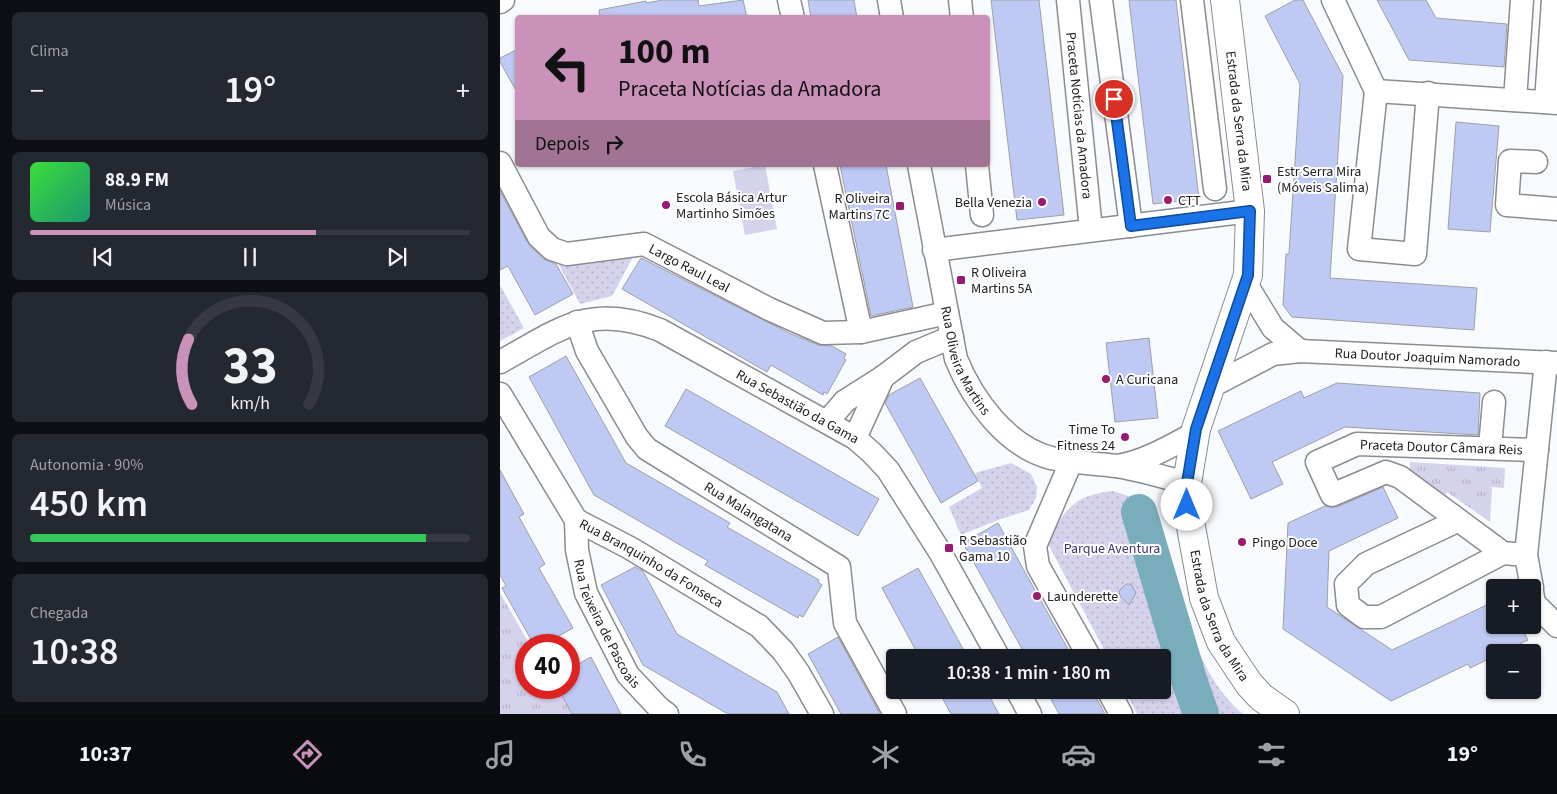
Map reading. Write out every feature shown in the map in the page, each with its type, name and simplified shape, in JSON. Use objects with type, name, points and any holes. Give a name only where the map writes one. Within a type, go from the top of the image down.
[{"type":"street","points":[[789,0],[792,15]]},
{"type":"street","points":[[889,0],[892,15]]},
{"type":"street","points":[[960,0],[962,15]]},
{"type":"street","name":"Praceta Notícias da Amadora","points":[[1068,0],[1091,230]]},
{"type":"street","points":[[1102,0],[1131,226]]},
{"type":"street","points":[[1192,0],[1215,189]]},
{"type":"street","name":"Estrada da Serra da Mira","points":[[1225,0],[1250,211],[1249,266],[1246,284],[1195,433],[1187,483],[1190,527],[1204,598],[1214,627],[1231,660],[1249,684],[1261,697],[1285,714]]},
{"type":"street","points":[[1333,0],[1376,90],[1359,249],[1415,254],[1428,93]]},
{"type":"street","points":[[1515,100],[1522,0]]},
{"type":"street","points":[[1376,90],[1551,102],[1553,0]]},
{"type":"street","points":[[1207,121],[1238,119]]},
{"type":"street","points":[[1536,162],[1510,161],[1507,205],[1557,209]]},
{"type":"street","name":"Largo Raul Leal","points":[[500,163],[539,237],[552,249],[567,254],[644,244],[769,309],[823,333],[861,332],[946,313]]},
{"type":"street","points":[[825,167],[861,332]]},
{"type":"street","name":"Rua Oliveira Martins","points":[[919,167],[956,359],[965,380],[982,407],[1001,427],[1026,445],[1049,457],[1071,462],[1116,466],[1187,483]]},
{"type":"street","points":[[977,167],[982,215]]},
{"type":"street","points":[[934,250],[1250,211]]},
{"type":"street","points":[[1246,284],[1273,328],[1300,351]]},
{"type":"street","name":"Rua Sebastião da Gama","points":[[500,362],[550,334],[577,322],[617,317],[638,321],[660,330],[855,438],[872,453],[893,477],[950,568],[994,649]]},
{"type":"street","name":"Rua Malangatana","points":[[577,322],[587,351],[637,437],[646,449],[839,567],[845,623],[895,714]]},
{"type":"street","points":[[826,422],[845,401],[883,377],[916,352],[952,337]]},
{"type":"street","name":"Rua Doutor Joaquim Namorado","points":[[1210,386],[1273,354],[1300,351],[1551,362]]},
{"type":"street","points":[[1530,579],[1526,555],[1537,450],[1551,362]]},
{"type":"street","points":[[855,438],[883,377]]},
{"type":"street","name":"Rua Branquinho da Fonseca","points":[[500,394],[576,520],[630,548],[759,626],[778,645],[798,672],[822,714]]},
{"type":"street","points":[[1490,447],[1494,402]]},
{"type":"street","name":"Rua Oliveira Martins","points":[[1116,466],[1127,464],[1166,449],[1195,433]]},
{"type":"street","name":"Praceta Doutor Câmara Reis","points":[[1457,520],[1400,477],[1386,472],[1332,495],[1316,462],[1357,444],[1537,450]]},
{"type":"street","points":[[1071,462],[1035,546],[1038,566],[1085,649]]},
{"type":"street","name":"Rua Teixeira de Pascoais","points":[[576,520],[577,550],[586,593],[628,675],[667,714]]},
{"type":"street","points":[[1503,554],[1457,520],[1366,564],[1346,584],[1348,605],[1364,617],[1381,617],[1503,554],[1526,555]]},
{"type":"street","points":[[1541,610],[1557,626]]},
{"type":"street","points":[[1022,699],[1030,714]]},
{"type":"street","points":[[1113,699],[1122,714]]},
{"type":"green space","points":[[765,167],[777,229],[745,235],[733,171]]},
{"type":"green space","points":[[634,255],[612,296],[580,304],[557,261]]},
{"type":"green space","points":[[500,285],[524,328],[500,341]]},
{"type":"green space","points":[[1410,462],[1505,468],[1504,488],[1492,487],[1490,522],[1447,492],[1444,496],[1410,472]]},
{"type":"green space","points":[[1011,463],[1031,474],[1037,487],[1036,498],[1029,510],[961,535],[949,507],[982,488],[975,473]]},
{"type":"green space","name":"Parque Aventura","points":[[1113,491],[1146,502],[1159,516],[1179,595],[1197,648],[1209,673],[1224,695],[1243,714],[1137,714],[1130,699],[1171,699],[1171,649],[1104,649],[1047,542],[1059,521],[1072,506],[1080,500]]},
{"type":"green space","points":[[500,593],[524,634],[515,634],[515,699],[564,699],[572,714],[500,714]]},
{"type":"building","points":[[663,0],[698,0],[699,6],[743,0],[746,15],[600,15],[599,10],[646,1],[646,3]]},
{"type":"building","points":[[808,0],[854,0],[856,15],[810,15]]},
{"type":"building","points":[[991,0],[1039,0],[1064,215],[1017,220]]},
{"type":"building","points":[[1129,0],[1176,0],[1199,199],[1153,204]]},
{"type":"building","points":[[1295,0],[1303,0],[1343,76],[1330,278],[1477,288],[1474,330],[1292,317],[1283,305],[1286,254],[1289,254],[1300,84],[1265,16]]},
{"type":"building","points":[[1377,0],[1426,0],[1436,18],[1507,24],[1504,67],[1409,60]]},
{"type":"building","points":[[515,50],[515,89],[500,62],[500,58]]},
{"type":"building","points":[[1456,122],[1499,126],[1490,232],[1448,229]]},
{"type":"building","points":[[840,167],[886,167],[913,307],[871,316]]},
{"type":"building","points":[[500,191],[528,243],[543,259],[556,264],[573,294],[535,315],[508,266],[500,270]]},
{"type":"building","points":[[641,258],[789,333],[818,345],[832,346],[846,354],[844,359],[846,360],[827,394],[824,392],[823,395],[771,365],[767,372],[622,289]]},
{"type":"building","points":[[1149,338],[1158,418],[1115,422],[1106,343]]},
{"type":"building","points":[[566,356],[626,463],[730,523],[727,527],[819,580],[818,582],[822,585],[803,617],[799,615],[798,618],[705,565],[708,561],[594,495],[529,377]]},
{"type":"building","points":[[920,378],[978,481],[941,503],[885,403],[889,395]]},
{"type":"building","points":[[1337,383],[1480,393],[1478,435],[1345,427],[1272,462],[1283,484],[1251,499],[1218,431],[1301,391],[1304,398]]},
{"type":"building","points":[[686,389],[879,499],[858,536],[665,426]]},
{"type":"building","points":[[500,470],[524,514],[519,517],[545,564],[539,568],[573,628],[562,634],[528,634],[502,588],[506,586],[500,575]]},
{"type":"building","points":[[1383,487],[1398,518],[1329,551],[1327,607],[1392,650],[1486,605],[1486,634],[1525,634],[1528,640],[1520,644],[1486,644],[1486,660],[1470,668],[1468,664],[1391,701],[1283,629],[1288,523],[1325,506],[1337,507]]},
{"type":"building","points":[[998,523],[1068,649],[1022,649],[963,543]]},
{"type":"building","points":[[635,567],[643,571],[677,634],[777,692],[789,714],[728,714],[643,665],[601,585]]},
{"type":"building","points":[[918,568],[963,649],[915,649],[882,588]]},
{"type":"building","points":[[1126,584],[1131,584],[1136,593],[1129,605],[1120,596],[1119,591]]},
{"type":"building","points":[[838,637],[880,714],[841,714],[808,654]]},
{"type":"building","points":[[591,657],[621,714],[572,714],[564,699],[580,699],[580,663]]},
{"type":"building","points":[[943,699],[991,699],[999,714],[951,714]]},
{"type":"building","points":[[1051,699],[1097,699],[1105,714],[1059,714]]},
{"type":"waterway","points":[[1139,512],[1201,714]]},
{"type":"place","name":"Estr Serra Mira (Móveis Salima)","points":[[1267,179]]},
{"type":"place","name":"CTT","points":[[1168,200]]},
{"type":"place","name":"Bella Venezia","points":[[1042,202]]},
{"type":"place","name":"Escola Básica Artur Martinho Simões","points":[[666,205]]},
{"type":"place","name":"R Oliveira Martins 7C","points":[[900,206]]},
{"type":"place","name":"R Oliveira Martins 5A","points":[[961,280]]},
{"type":"place","name":"A Curicana","points":[[1106,379]]},
{"type":"place","name":"Time To Fitness 24","points":[[1125,437]]},
{"type":"place","name":"Pingo Doce","points":[[1242,542]]},
{"type":"place","name":"R Sebastião Gama 10","points":[[949,548]]},
{"type":"place","name":"Launderette","points":[[1037,596]]},
{"type":"route","points":[[1114,99],[1131,226],[1250,211],[1251,238],[1248,275],[1196,429],[1187,483],[1187,505]]}]
